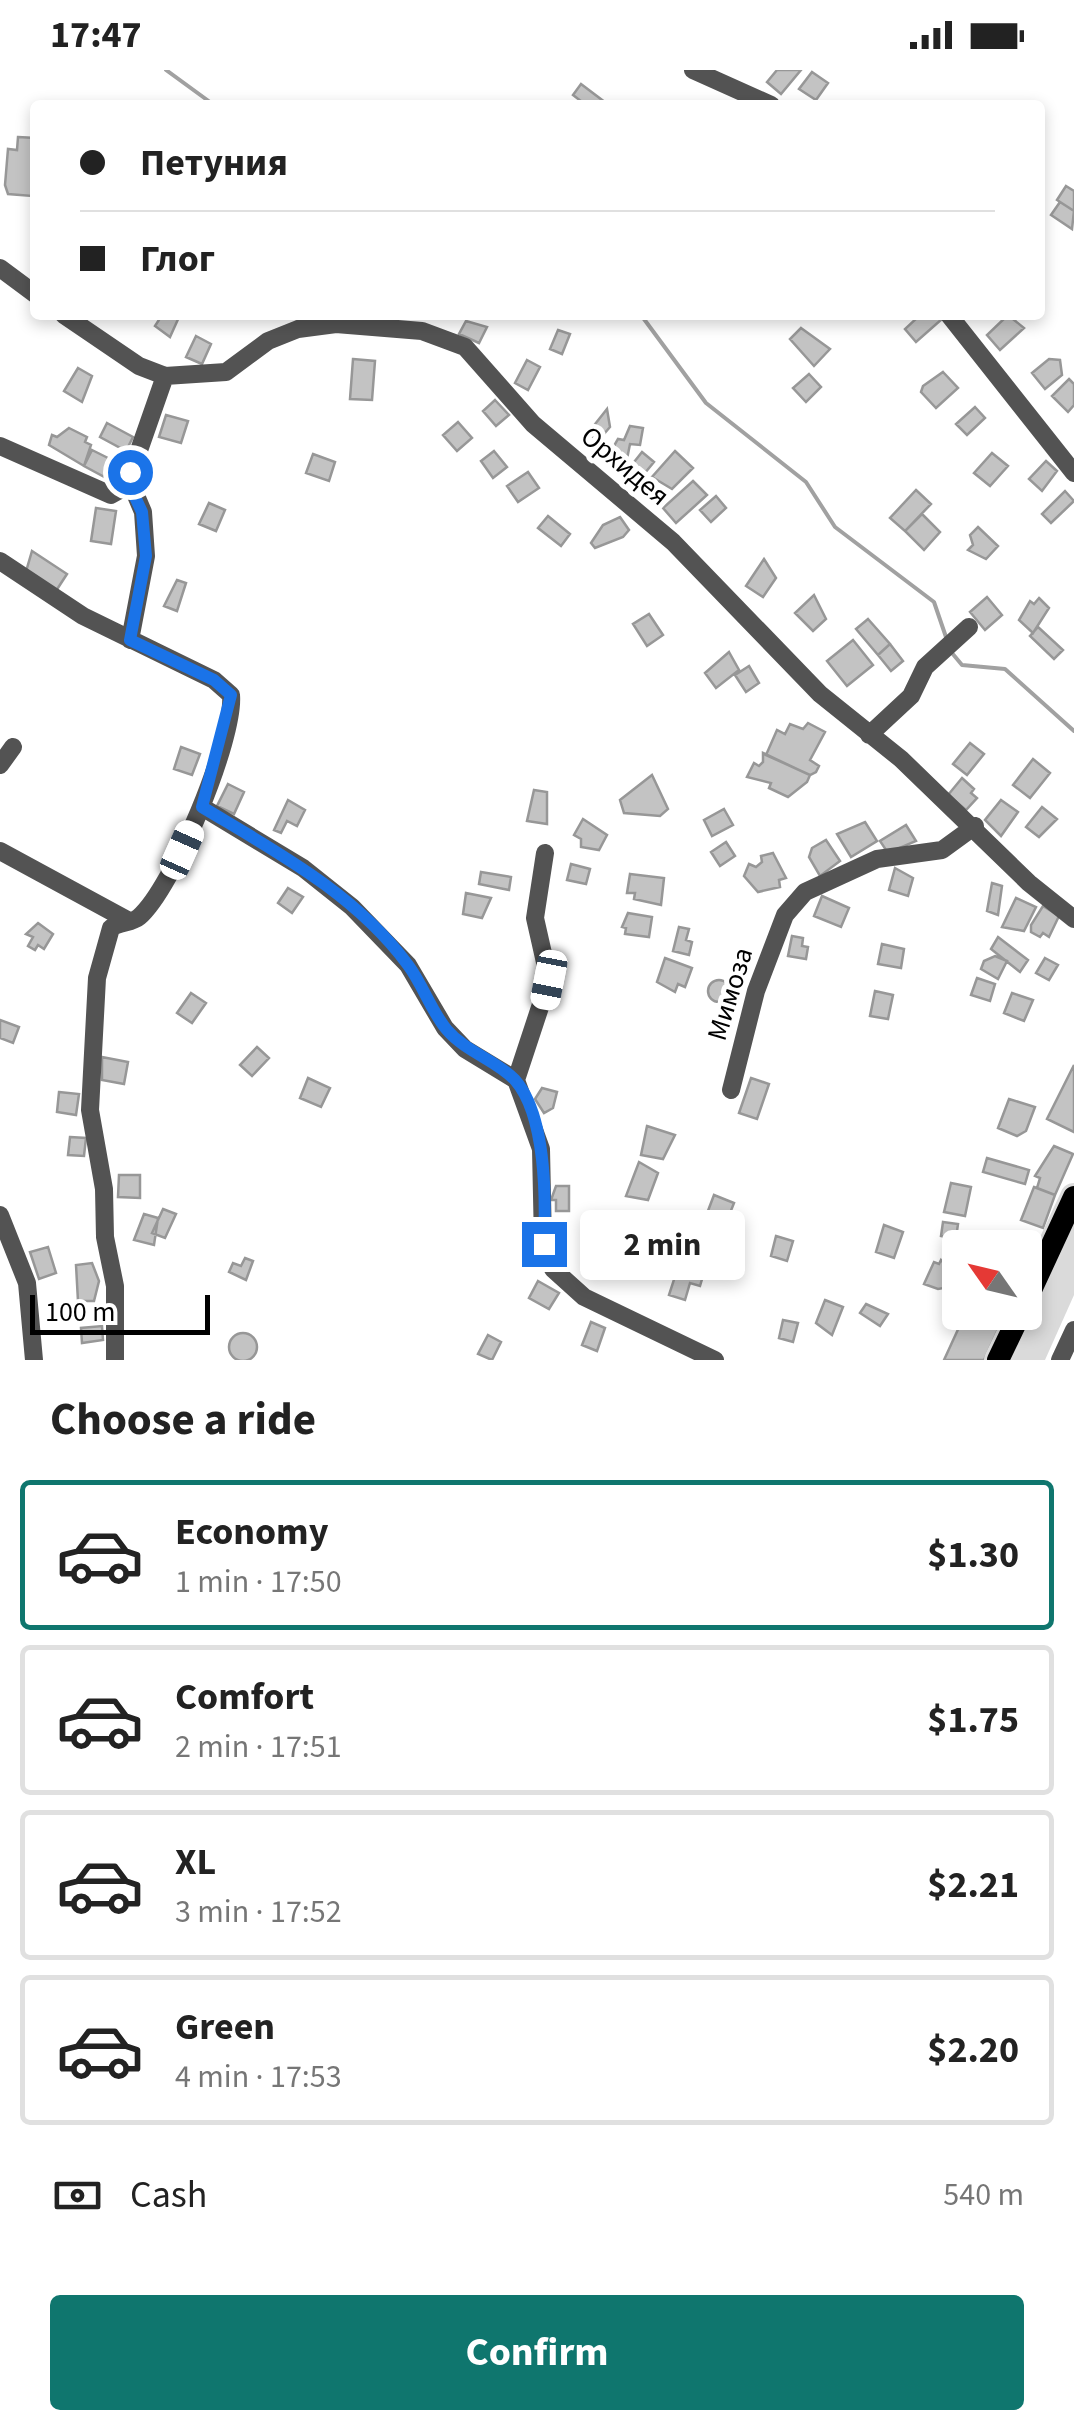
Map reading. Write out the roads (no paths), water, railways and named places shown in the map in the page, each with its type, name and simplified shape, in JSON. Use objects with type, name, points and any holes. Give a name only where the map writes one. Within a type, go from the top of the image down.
[{"type":"main road","points":[[1042,1266],[1074,1197]]},
{"type":"main road","points":[[998,1360],[1012,1330]]},
{"type":"street","points":[[693,70],[760,100]]},
{"type":"street","points":[[0,268],[30,290]]},
{"type":"street","points":[[0,446],[111,494],[129,484],[165,376],[139,366],[71,320]]},
{"type":"street","points":[[953,320],[1074,473]]},
{"type":"street","name":"Орхидея","points":[[165,376],[226,372],[268,341],[298,329],[336,324],[446,337],[465,347],[533,424],[674,542],[820,694],[975,826],[1029,883],[1074,918]]},
{"type":"street","points":[[129,484],[142,512],[146,556],[130,640]]},
{"type":"street","points":[[0,561],[83,616],[214,680],[231,695],[202,807],[141,916],[111,928],[106,938],[92,1030],[96,1049],[90,1110],[104,1189],[105,1236],[116,1286],[115,1360]]},
{"type":"street","points":[[869,735],[911,696],[925,666],[969,627]]},
{"type":"street","points":[[0,765],[12,747]]},
{"type":"street","points":[[202,807],[303,868],[352,907],[408,965],[445,1028],[465,1048],[516,1080]]},
{"type":"street","name":"Мимоза","points":[[731,1090],[756,991],[786,915],[805,892],[830,877],[877,859],[942,850],[975,826]]},
{"type":"street","points":[[0,851],[129,921]]},
{"type":"street","points":[[545,853],[536,918],[549,980],[516,1080],[540,1149],[544,1244],[552,1269],[584,1296],[715,1360]]},
{"type":"street","points":[[0,1214],[27,1283],[34,1360]]},
{"type":"street","points":[[1060,1360],[1074,1330]]},
{"type":"waterway","points":[[166,70],[207,100]]},
{"type":"waterway","points":[[645,320],[706,403],[806,482],[835,527],[934,602],[947,640]]},
{"type":"waterway","points":[[952,653],[962,665],[1005,669],[1074,731]]}]
